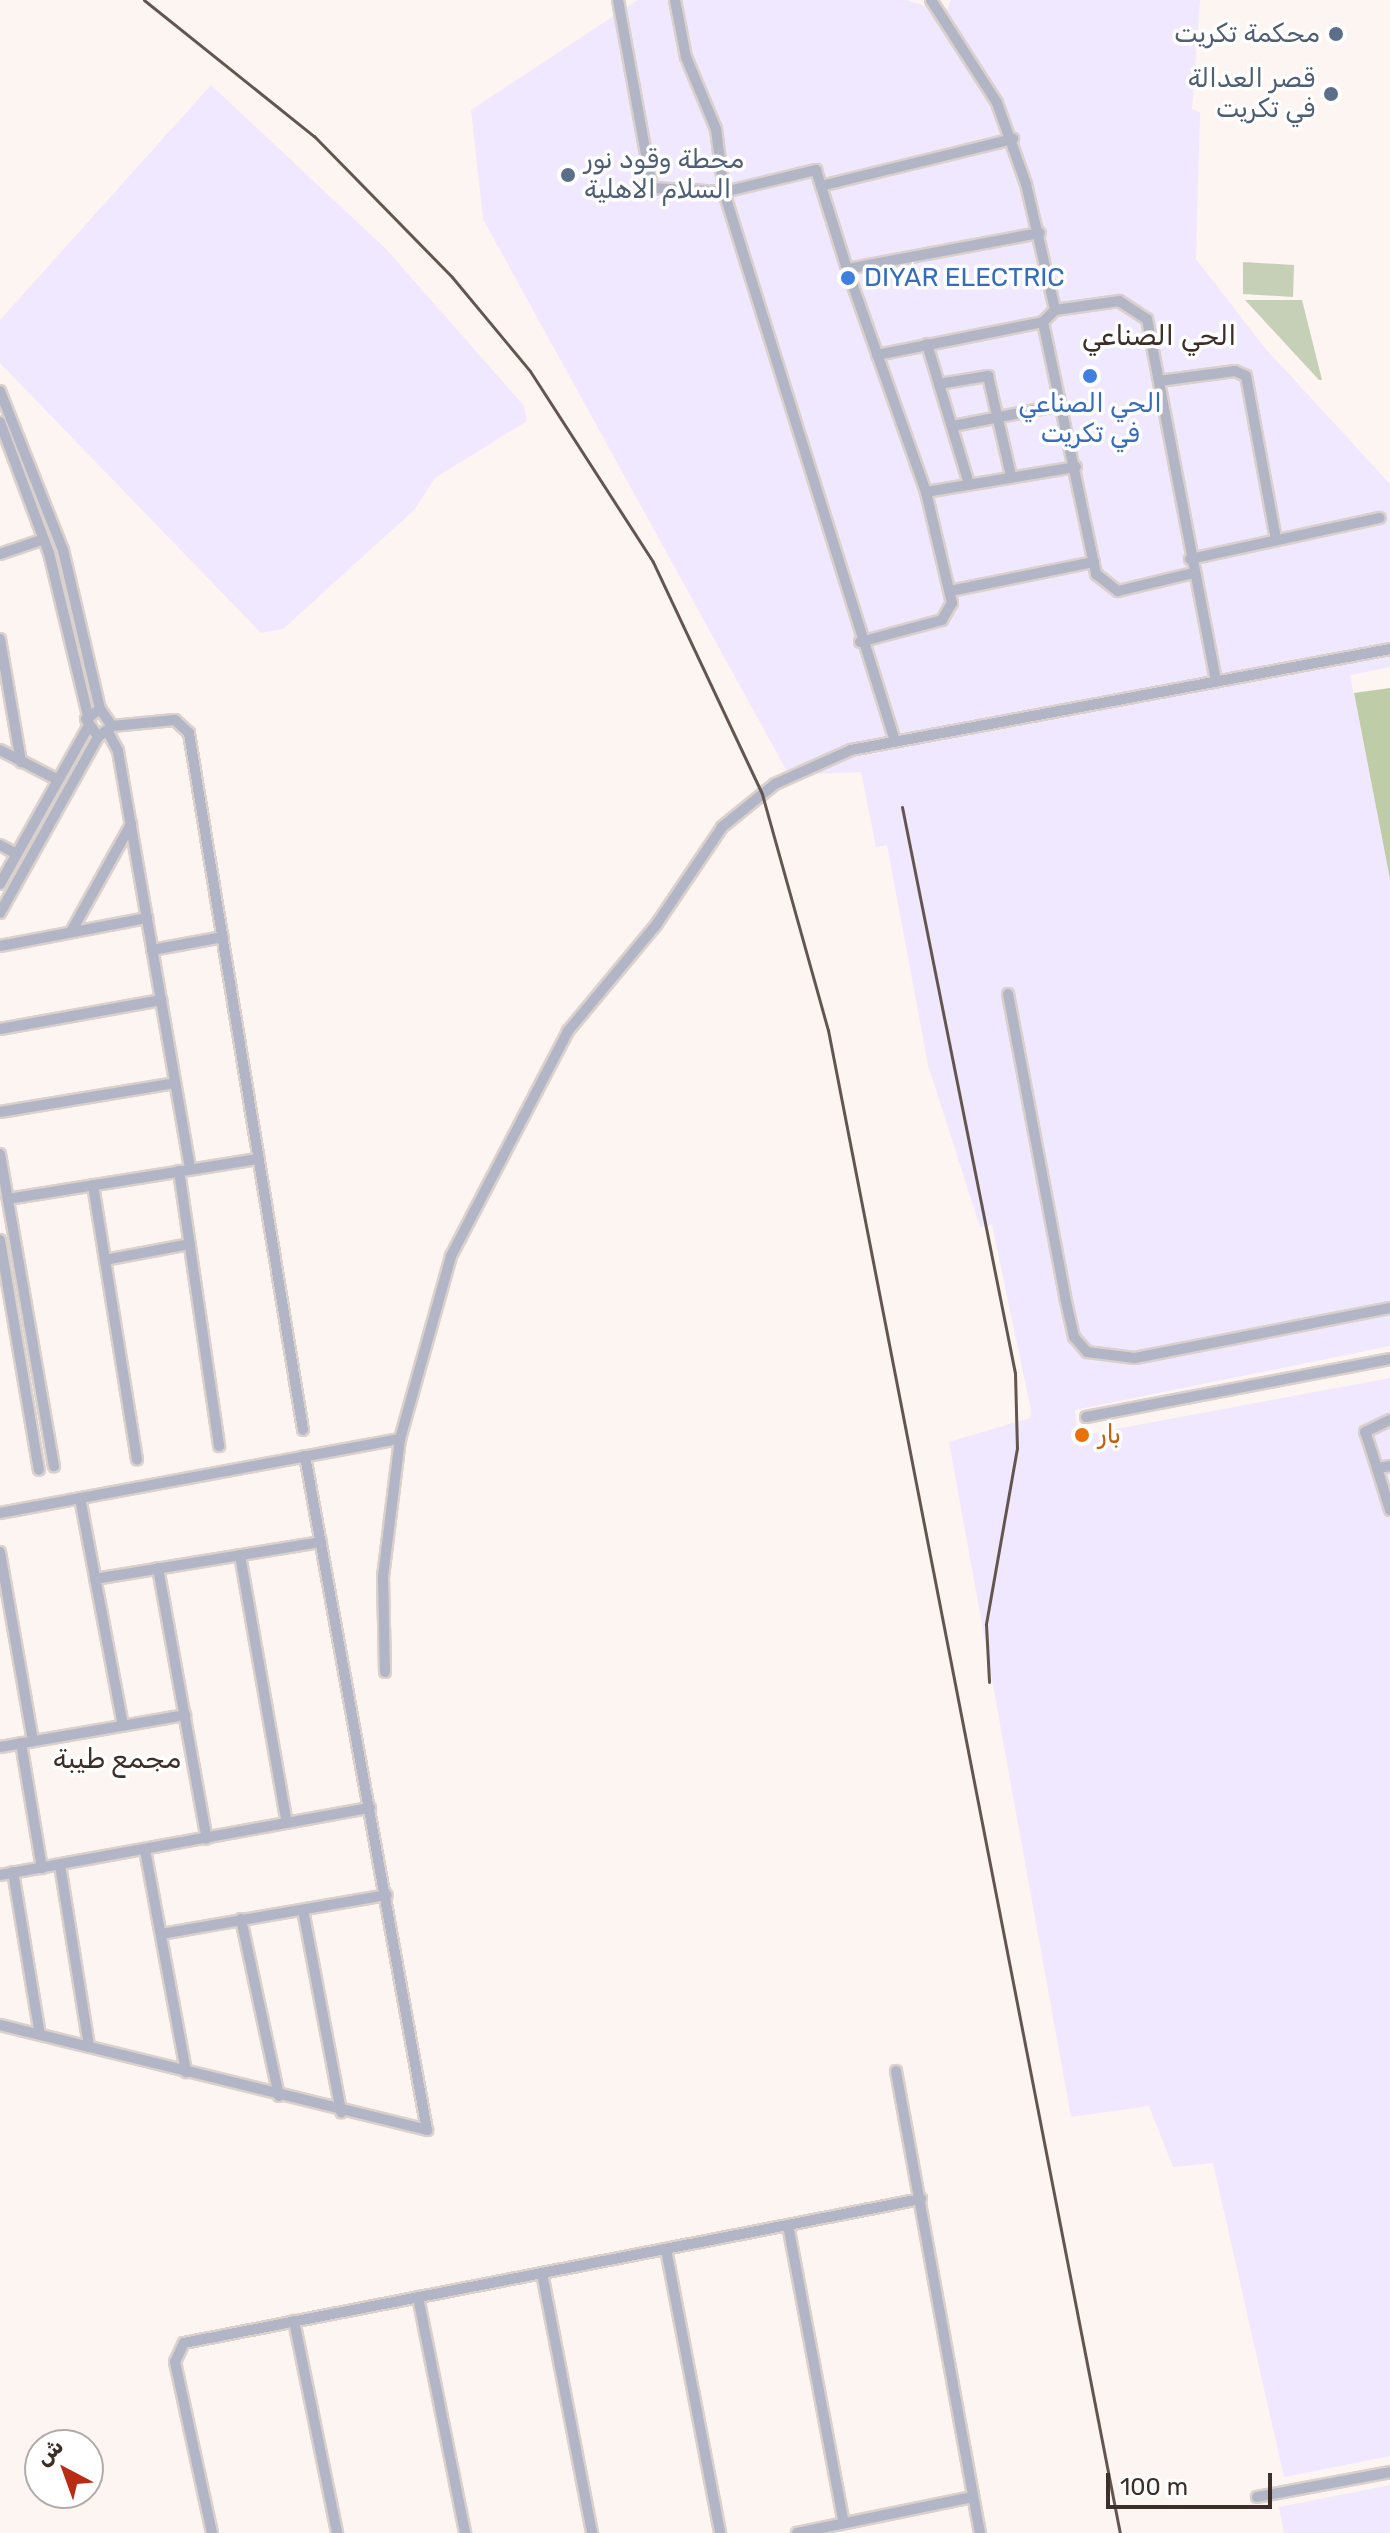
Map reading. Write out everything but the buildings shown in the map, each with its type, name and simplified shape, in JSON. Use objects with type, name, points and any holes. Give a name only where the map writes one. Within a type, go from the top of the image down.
[{"type":"street","points":[[618,0],[652,188],[724,192],[816,170],[847,269],[926,492],[950,591],[942,620],[860,642]]},
{"type":"street","points":[[675,0],[686,57],[716,129],[724,192],[860,642],[895,741]]},
{"type":"street","points":[[931,0],[1013,139],[1040,233],[1055,310]]},
{"type":"street","points":[[821,186],[1013,139]]},
{"type":"street","points":[[847,269],[1040,233]]},
{"type":"street","points":[[877,355],[1043,322],[1055,310],[1119,301],[1139,308],[1159,381],[1190,559],[1216,682]]},
{"type":"street","points":[[1043,322],[1099,580],[1114,590],[1193,573]]},
{"type":"street","points":[[927,344],[969,484]]},
{"type":"street","points":[[1159,381],[1235,371],[1246,376],[1276,540]]},
{"type":"street","points":[[939,384],[988,376],[1011,476]]},
{"type":"street","points":[[0,391],[21,436],[63,550],[131,824],[175,1083],[190,1244],[219,1446]]},
{"type":"street","points":[[953,426],[1061,405]]},
{"type":"street","points":[[0,422],[44,539],[76,656],[88,715],[87,729],[0,884]]},
{"type":"street","points":[[8,441],[21,436]]},
{"type":"street","points":[[926,492],[1076,467]]},
{"type":"street","points":[[1190,559],[1380,518]]},
{"type":"street","points":[[0,554],[44,539]]},
{"type":"street","points":[[950,591],[1094,562]]},
{"type":"street","points":[[0,639],[21,762]]},
{"type":"street","points":[[385,1672],[383,1577],[400,1439],[464,1223],[581,1012],[656,925],[722,827],[753,799],[830,757],[895,741],[1390,649]]},
{"type":"street","points":[[76,656],[89,653]]},
{"type":"street","points":[[88,715],[100,709]]},
{"type":"street","points":[[87,729],[106,732],[171,720],[188,729],[303,1430]]},
{"type":"street","points":[[0,913],[106,732]]},
{"type":"street","points":[[0,750],[58,780]]},
{"type":"street","points":[[71,932],[131,824]]},
{"type":"street","points":[[0,845],[16,854]]},
{"type":"street","points":[[0,946],[147,918]]},
{"type":"street","points":[[152,950],[223,937]]},
{"type":"street","points":[[1008,994],[1065,1297],[1074,1337],[1087,1352],[1135,1358],[1390,1308]]},
{"type":"street","points":[[0,1029],[161,1000]]},
{"type":"street","points":[[0,1112],[175,1083]]},
{"type":"street","points":[[0,1154],[54,1466]]},
{"type":"street","points":[[8,1199],[259,1159]]},
{"type":"street","points":[[93,1185],[137,1459]]},
{"type":"street","points":[[15,1243],[0,1244],[39,1470]]},
{"type":"street","points":[[105,1260],[190,1244]]},
{"type":"street","points":[[1086,1417],[1390,1359]]},
{"type":"street","points":[[1390,1420],[1365,1432],[1390,1510]]},
{"type":"street","points":[[0,1513],[400,1439]]},
{"type":"street","points":[[0,2025],[420,2133],[429,2126],[305,1456]]},
{"type":"street","points":[[1377,1468],[1390,1466]]},
{"type":"street","points":[[80,1498],[123,1725]]},
{"type":"street","points":[[95,1579],[321,1542]]},
{"type":"street","points":[[0,1552],[33,1741]]},
{"type":"street","points":[[240,1555],[287,1823]]},
{"type":"street","points":[[158,1568],[207,1839]]},
{"type":"street","points":[[0,1747],[185,1715]]},
{"type":"street","points":[[21,1743],[42,1868]]},
{"type":"street","points":[[0,1875],[370,1808]]},
{"type":"street","points":[[145,1850],[186,2072]]},
{"type":"street","points":[[60,1865],[89,2047]]},
{"type":"street","points":[[13,1872],[40,2035]]},
{"type":"street","points":[[161,1934],[387,1895]]},
{"type":"street","points":[[303,1910],[341,2112]]},
{"type":"street","points":[[241,1919],[279,2096]]},
{"type":"street","points":[[896,2071],[980,2533]]},
{"type":"street","points":[[212,2533],[175,2353],[188,2342],[921,2199]]},
{"type":"street","points":[[788,2225],[844,2523]]},
{"type":"street","points":[[666,2249],[720,2533]]},
{"type":"street","points":[[542,2273],[592,2533]]},
{"type":"street","points":[[418,2297],[465,2533]]},
{"type":"street","points":[[294,2321],[337,2533]]},
{"type":"street","points":[[1257,2497],[1390,2472]]},
{"type":"street","points":[[797,2533],[972,2497]]},
{"type":"shaded area","points":[[638,0],[907,0],[946,13],[951,0],[1200,0],[1192,109],[1200,112],[1196,259],[1265,348],[1390,484],[1390,667],[1350,675],[1390,879],[1390,1346],[1075,1410],[1078,1436],[1390,1378],[1390,2456],[1284,2477],[1213,2163],[1173,2167],[1149,2106],[1071,2117],[949,1442],[1030,1418],[1031,1410],[992,1225],[980,1227],[928,1065],[887,845],[876,847],[861,772],[789,775],[483,219],[471,110]]},
{"type":"shaded area","points":[[211,85],[387,250],[524,406],[527,421],[435,478],[414,510],[283,629],[261,633],[0,363],[0,320]]},
{"type":"shaded area","points":[[1390,2485],[1390,2533],[1284,2533],[1279,2507]]},
{"type":"green space","points":[[1243,262],[1294,265],[1293,297],[1243,294]]},
{"type":"green space","points":[[1245,300],[1302,300],[1322,380],[1319,380]]},
{"type":"green space","points":[[1390,688],[1390,879],[1354,693]]},
{"type":"railway","points":[[144,0],[314,136],[452,277],[530,371],[653,562],[762,794],[828,1030],[1120,2533]]},
{"type":"railway","points":[[902,807],[1015,1373],[1017,1448],[986,1624],[989,1682]]},
{"type":"place","name":"محكمة تكريت","points":[[1336,34]]},
{"type":"place","name":"قصر العدالة في تكريت","points":[[1331,94]]},
{"type":"place","name":"محطة وقود نور السلام الاهلية","points":[[568,175]]},
{"type":"place","name":"DIYAR ELECTRIC","points":[[848,278]]},
{"type":"place","name":"الحي الصناعي في تكريت","points":[[1090,376]]},
{"type":"place","name":"بار","points":[[1082,1435]]},
{"type":"district","name":"الحي الصناعي","points":[[1159,336]]},
{"type":"district","name":"مجمع طيبة","points":[[117,1759]]}]
